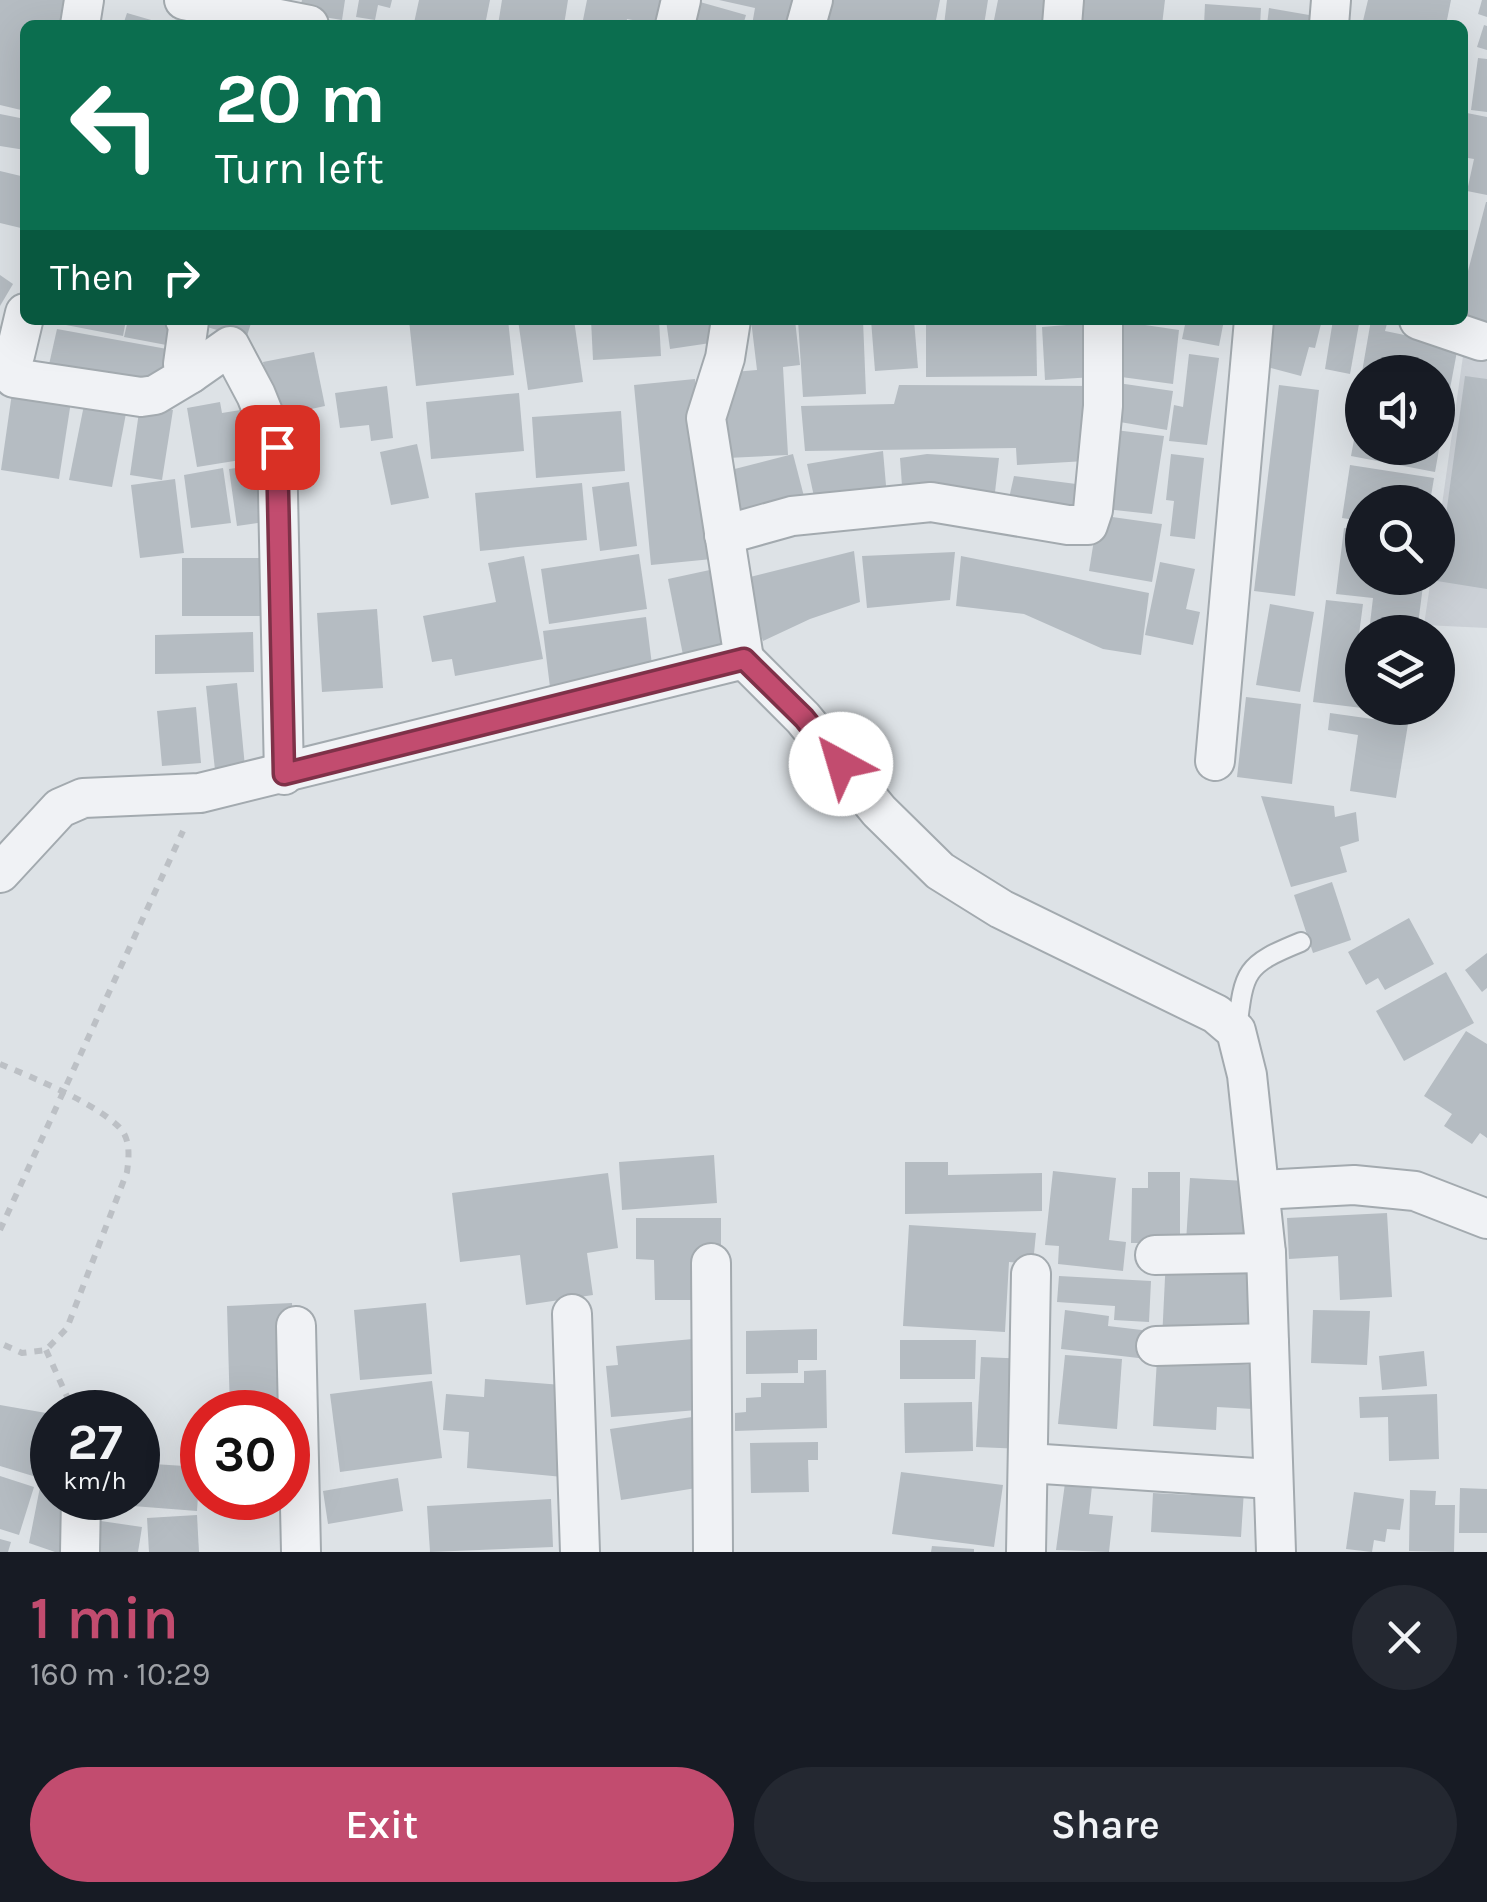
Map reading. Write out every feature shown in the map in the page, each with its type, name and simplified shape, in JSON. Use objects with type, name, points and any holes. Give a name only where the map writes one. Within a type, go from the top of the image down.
[{"type":"street","points":[[184,0],[298,16]]},
{"type":"street","points":[[23,325],[15,366],[142,397],[156,395],[230,346],[277,447],[284,774]]},
{"type":"street","points":[[188,325],[183,364],[190,374]]},
{"type":"street","points":[[730,325],[726,358],[706,418],[744,659],[804,718],[879,811],[940,871],[1001,909],[1216,1014],[1236,1031],[1247,1075],[1266,1254],[1276,1552]]},
{"type":"street","points":[[724,535],[792,516],[932,502],[1088,525],[1093,510],[1103,406],[1103,325]]},
{"type":"street","points":[[1215,760],[1254,325]]},
{"type":"street","points":[[1434,325],[1481,341]]},
{"type":"street","points":[[0,873],[60,808],[83,798],[200,793],[744,659]]},
{"type":"street","points":[[1260,1190],[1354,1184],[1415,1191],[1487,1219]]},
{"type":"street","points":[[1155,1255],[1266,1254]]},
{"type":"street","points":[[711,1263],[713,1552]]},
{"type":"street","points":[[1026,1552],[1032,1274]]},
{"type":"street","points":[[572,1314],[580,1552]]},
{"type":"street","points":[[296,1326],[301,1552]]},
{"type":"street","points":[[1156,1346],[1269,1343]]},
{"type":"street","points":[[1028,1463],[1271,1479]]},
{"type":"street","points":[[80,1552],[81,1520]]},
{"type":"lane","points":[[1236,1031],[1242,984],[1262,958],[1300,942]]},
{"type":"path","points":[[0,1230],[200,793]]},
{"type":"path","points":[[0,1064],[63,1091],[121,1129],[129,1150],[128,1172],[67,1328],[46,1350],[22,1353],[0,1343]]},
{"type":"path","points":[[46,1350],[64,1390]]},
{"type":"shaded area","points":[[1463,356],[1487,362],[1487,628],[1455,626],[1455,615],[1425,615],[1428,595],[1455,595],[1455,485],[1445,485],[1448,465],[1455,465],[1455,413]]},
{"type":"building","points":[[0,0],[69,0],[64,20],[20,20],[20,110],[0,105]]},
{"type":"building","points":[[302,0],[345,0],[342,20],[299,13]]},
{"type":"building","points":[[359,0],[392,0],[390,8],[378,5],[375,20],[356,17]]},
{"type":"building","points":[[419,0],[490,0],[486,20],[415,20]]},
{"type":"building","points":[[502,0],[568,0],[565,20],[499,20]]},
{"type":"building","points":[[587,0],[672,0],[662,20],[583,20]]},
{"type":"building","points":[[719,0],[806,0],[801,20],[753,20],[755,8]]},
{"type":"building","points":[[827,0],[940,0],[936,20],[824,20]]},
{"type":"building","points":[[947,0],[988,0],[985,20],[945,20]]},
{"type":"building","points":[[998,0],[1063,0],[1059,20],[994,20]]},
{"type":"building","points":[[1084,0],[1165,0],[1163,20],[1082,20]]},
{"type":"building","points":[[1368,0],[1451,0],[1447,20],[1363,20]]},
{"type":"building","points":[[1482,0],[1487,0],[1487,17],[1478,14]]},
{"type":"building","points":[[700,2],[746,15],[744,20],[695,20]]},
{"type":"building","points":[[1205,4],[1261,8],[1260,20],[1204,20]]},
{"type":"building","points":[[1269,8],[1315,16],[1314,20],[1268,20]]},
{"type":"building","points":[[127,13],[151,20],[125,20]]},
{"type":"building","points":[[1484,25],[1487,26],[1487,50],[1477,47]]},
{"type":"building","points":[[1478,58],[1487,59],[1487,112],[1471,110]]},
{"type":"building","points":[[1468,113],[1487,117],[1487,195],[1468,191],[1474,159],[1468,158]]},
{"type":"building","points":[[0,114],[20,118],[20,149],[0,146]]},
{"type":"building","points":[[0,171],[20,176],[20,228],[0,223]]},
{"type":"building","points":[[1487,202],[1487,327],[1468,321],[1468,271]]},
{"type":"building","points":[[0,275],[13,284],[0,306]]},
{"type":"building","points":[[66,325],[125,325],[123,336]]},
{"type":"building","points":[[127,325],[181,325],[177,347],[124,337]]},
{"type":"building","points":[[204,325],[250,325],[246,339]]},
{"type":"building","points":[[410,325],[509,325],[514,375],[416,386]]},
{"type":"building","points":[[519,325],[575,325],[583,382],[528,390]]},
{"type":"building","points":[[591,325],[659,325],[661,356],[593,360]]},
{"type":"building","points":[[667,325],[722,325],[724,341],[670,349]]},
{"type":"building","points":[[752,325],[796,325],[800,365],[783,367],[788,455],[727,458],[722,373],[757,370]]},
{"type":"building","points":[[798,325],[863,325],[866,394],[803,397]]},
{"type":"building","points":[[871,325],[914,325],[918,368],[875,371]]},
{"type":"building","points":[[926,325],[1036,325],[1037,376],[926,377]]},
{"type":"building","points":[[1091,325],[1094,377],[1045,380],[1042,327]]},
{"type":"building","points":[[1111,325],[1179,330],[1173,384],[1114,376]]},
{"type":"building","points":[[1185,325],[1223,325],[1219,346],[1182,339]]},
{"type":"building","points":[[1274,325],[1321,325],[1315,348],[1309,347],[1301,376],[1263,366]]},
{"type":"building","points":[[1332,325],[1359,325],[1353,355],[1345,355],[1345,373],[1325,369]]},
{"type":"building","points":[[1370,325],[1387,325],[1385,331],[1458,346],[1455,362],[1455,355],[1365,355]]},
{"type":"building","points":[[57,329],[167,349],[158,391],[48,369]]},
{"type":"building","points":[[314,352],[325,406],[274,417],[263,362]]},
{"type":"building","points":[[1189,354],[1219,358],[1207,445],[1169,441],[1174,405],[1183,407]]},
{"type":"building","points":[[1465,376],[1487,379],[1487,589],[1455,584],[1455,485],[1450,485]]},
{"type":"building","points":[[695,379],[712,559],[651,565],[634,385]]},
{"type":"building","points":[[1111,382],[1173,391],[1167,430],[1108,420]]},
{"type":"building","points":[[899,385],[1091,386],[1086,461],[1017,465],[1016,448],[805,451],[801,406],[894,404]]},
{"type":"building","points":[[1279,385],[1319,390],[1295,596],[1254,591]]},
{"type":"building","points":[[13,386],[72,395],[59,479],[1,470]]},
{"type":"building","points":[[387,386],[393,438],[371,441],[369,425],[340,428],[335,393]]},
{"type":"building","points":[[519,393],[524,451],[431,459],[426,402]]},
{"type":"building","points":[[86,395],[128,403],[112,487],[69,480]]},
{"type":"building","points":[[220,402],[222,413],[259,407],[266,456],[197,467],[187,408]]},
{"type":"building","points":[[140,405],[173,410],[162,480],[130,475]]},
{"type":"building","points":[[621,411],[625,471],[536,478],[532,417]]},
{"type":"building","points":[[1107,429],[1164,436],[1152,514],[1105,509]]},
{"type":"building","points":[[417,444],[429,498],[391,505],[380,452]]},
{"type":"building","points":[[883,451],[887,497],[816,506],[807,464]]},
{"type":"building","points":[[793,454],[807,508],[733,527],[719,473]]},
{"type":"building","points":[[927,454],[999,458],[993,509],[903,500],[900,458]]},
{"type":"building","points":[[1171,454],[1204,458],[1195,539],[1170,536],[1174,501],[1166,500]]},
{"type":"building","points":[[264,464],[272,521],[237,526],[229,469]]},
{"type":"building","points":[[1350,465],[1434,478],[1433,485],[1347,485]]},
{"type":"building","points":[[1398,465],[1436,465],[1435,472]]},
{"type":"building","points":[[223,468],[231,523],[191,528],[184,475]]},
{"type":"building","points":[[1014,476],[1084,485],[1080,517],[1007,507]]},
{"type":"building","points":[[175,479],[184,553],[140,558],[131,485]]},
{"type":"building","points":[[629,482],[637,546],[600,551],[592,487]]},
{"type":"building","points":[[582,483],[587,540],[480,551],[475,493]]},
{"type":"building","points":[[1098,515],[1162,524],[1152,582],[1089,571]]},
{"type":"building","points":[[1344,528],[1345,528],[1345,595],[1336,594]]},
{"type":"building","points":[[854,551],[860,602],[763,641],[742,579]]},
{"type":"building","points":[[955,552],[950,600],[867,608],[862,556]]},
{"type":"building","points":[[639,554],[647,609],[549,624],[541,569]]},
{"type":"building","points":[[524,556],[543,659],[455,676],[452,659],[432,662],[423,616],[496,602],[488,563]]},
{"type":"building","points":[[961,556],[1149,593],[1141,655],[1103,649],[1024,614],[956,606]]},
{"type":"building","points":[[182,558],[265,558],[265,616],[182,616]]},
{"type":"building","points":[[1160,562],[1195,569],[1186,609],[1200,612],[1193,645],[1145,635]]},
{"type":"building","points":[[719,568],[736,645],[683,655],[668,579]]},
{"type":"building","points":[[1345,595],[1422,595],[1419,615],[1371,615],[1373,598]]},
{"type":"building","points":[[1326,600],[1363,604],[1362,615],[1345,615],[1345,706],[1313,702]]},
{"type":"building","points":[[1270,604],[1314,612],[1300,692],[1256,685]]},
{"type":"building","points":[[377,609],[383,688],[322,692],[317,613]]},
{"type":"building","points":[[646,617],[653,673],[550,687],[543,631]]},
{"type":"building","points":[[253,632],[254,672],[155,674],[155,635]]},
{"type":"building","points":[[237,683],[245,767],[215,770],[206,686]]},
{"type":"building","points":[[1246,697],[1301,704],[1292,784],[1237,777]]},
{"type":"building","points":[[196,707],[201,763],[162,766],[157,711]]},
{"type":"building","points":[[1330,713],[1345,715],[1345,725],[1408,725],[1396,798],[1350,791],[1358,735],[1328,730]]},
{"type":"building","points":[[1261,796],[1334,806],[1335,817],[1356,812],[1359,841],[1340,847],[1347,872],[1291,887]]},
{"type":"building","points":[[1332,882],[1351,940],[1313,953],[1294,895]]},
{"type":"building","points":[[1409,918],[1434,964],[1385,990],[1378,978],[1366,985],[1348,952]]},
{"type":"building","points":[[1487,953],[1487,988],[1482,992],[1465,970]]},
{"type":"building","points":[[1446,972],[1474,1023],[1404,1061],[1376,1011]]},
{"type":"building","points":[[1466,1031],[1487,1044],[1487,1138],[1480,1133],[1472,1144],[1444,1126],[1452,1114],[1424,1096]]},
{"type":"building","points":[[714,1155],[717,1203],[622,1210],[619,1162]]},
{"type":"building","points":[[905,1162],[948,1162],[948,1175],[1042,1173],[1042,1211],[905,1214]]},
{"type":"building","points":[[1053,1171],[1116,1178],[1109,1240],[1126,1242],[1123,1271],[1058,1264],[1059,1246],[1045,1245]]},
{"type":"building","points":[[1148,1172],[1180,1172],[1180,1243],[1131,1243],[1132,1188],[1148,1188]]},
{"type":"building","points":[[608,1173],[618,1248],[587,1253],[593,1295],[526,1305],[520,1255],[460,1262],[452,1193]]},
{"type":"building","points":[[1190,1178],[1246,1181],[1243,1244],[1186,1242]]},
{"type":"building","points":[[1387,1213],[1392,1297],[1340,1300],[1338,1256],[1289,1259],[1287,1218]]},
{"type":"building","points":[[636,1218],[721,1218],[721,1254],[701,1300],[655,1300],[654,1260],[636,1259]]},
{"type":"building","points":[[909,1225],[1036,1233],[1033,1264],[1009,1262],[1005,1332],[903,1326]]},
{"type":"building","points":[[1166,1257],[1257,1261],[1254,1328],[1162,1340]]},
{"type":"building","points":[[1059,1276],[1151,1281],[1149,1322],[1114,1320],[1115,1306],[1057,1302]]},
{"type":"building","points":[[292,1303],[294,1390],[229,1390],[227,1306]]},
{"type":"building","points":[[426,1303],[432,1374],[360,1380],[354,1310]]},
{"type":"building","points":[[1065,1310],[1109,1316],[1108,1326],[1150,1331],[1147,1359],[1061,1349]]},
{"type":"building","points":[[1313,1310],[1370,1311],[1367,1365],[1311,1363]]},
{"type":"building","points":[[817,1329],[817,1360],[798,1360],[798,1373],[746,1374],[746,1331]]},
{"type":"building","points":[[704,1338],[710,1409],[611,1417],[606,1366],[618,1365],[616,1346]]},
{"type":"building","points":[[900,1340],[976,1340],[975,1379],[900,1379]]},
{"type":"building","points":[[1424,1351],[1427,1386],[1382,1390],[1379,1356]]},
{"type":"building","points":[[1065,1355],[1122,1359],[1117,1429],[1058,1424]]},
{"type":"building","points":[[981,1357],[1029,1359],[1024,1449],[976,1447]]},
{"type":"building","points":[[1157,1359],[1255,1365],[1253,1409],[1217,1407],[1216,1430],[1153,1426]]},
{"type":"building","points":[[826,1370],[827,1428],[735,1431],[735,1413],[746,1412],[746,1398],[761,1397],[761,1383],[804,1383],[804,1371]]},
{"type":"building","points":[[485,1379],[562,1385],[563,1477],[467,1468],[469,1432],[443,1430],[446,1394],[484,1397]]},
{"type":"building","points":[[432,1381],[442,1458],[340,1472],[330,1394]]},
{"type":"building","points":[[1437,1394],[1439,1459],[1389,1461],[1388,1417],[1360,1418],[1359,1397]]},
{"type":"building","points":[[972,1402],[973,1451],[905,1453],[904,1403]]},
{"type":"building","points":[[0,1405],[30,1410],[30,1475],[0,1466]]},
{"type":"building","points":[[699,1416],[709,1486],[621,1500],[610,1429]]},
{"type":"building","points":[[818,1442],[818,1460],[808,1460],[809,1492],[751,1493],[750,1443]]},
{"type":"building","points":[[160,1464],[180,1466],[180,1510],[160,1508]]},
{"type":"building","points":[[901,1472],[1003,1485],[994,1547],[892,1534]]},
{"type":"building","points":[[0,1476],[30,1486],[30,1500],[19,1535],[0,1529]]},
{"type":"building","points":[[398,1478],[403,1511],[328,1524],[323,1491]]},
{"type":"building","points":[[1065,1483],[1092,1486],[1089,1514],[1113,1516],[1109,1552],[1056,1550]]},
{"type":"building","points":[[1191,1487],[1244,1490],[1241,1537],[1151,1532],[1153,1493],[1191,1495]]},
{"type":"building","points":[[1460,1488],[1487,1489],[1487,1533],[1459,1533]]},
{"type":"building","points":[[1410,1490],[1436,1491],[1435,1505],[1455,1505],[1454,1552],[1409,1551]]},
{"type":"building","points":[[1354,1492],[1404,1499],[1400,1530],[1387,1529],[1385,1542],[1374,1540],[1372,1552],[1346,1549]]},
{"type":"building","points":[[551,1499],[553,1547],[430,1552],[427,1506]]},
{"type":"building","points":[[34,1520],[79,1520],[79,1550],[61,1548],[55,1552],[29,1543]]},
{"type":"building","points":[[94,1520],[142,1527],[138,1552],[89,1552]]},
{"type":"building","points":[[147,1520],[197,1520],[199,1552],[149,1552]]},
{"type":"building","points":[[0,1539],[11,1542],[8,1552],[0,1552]]},
{"type":"building","points":[[932,1546],[974,1549],[974,1552],[931,1552]]},
{"type":"route","points":[[277,447],[284,774],[744,659],[804,718],[841,764]]}]
